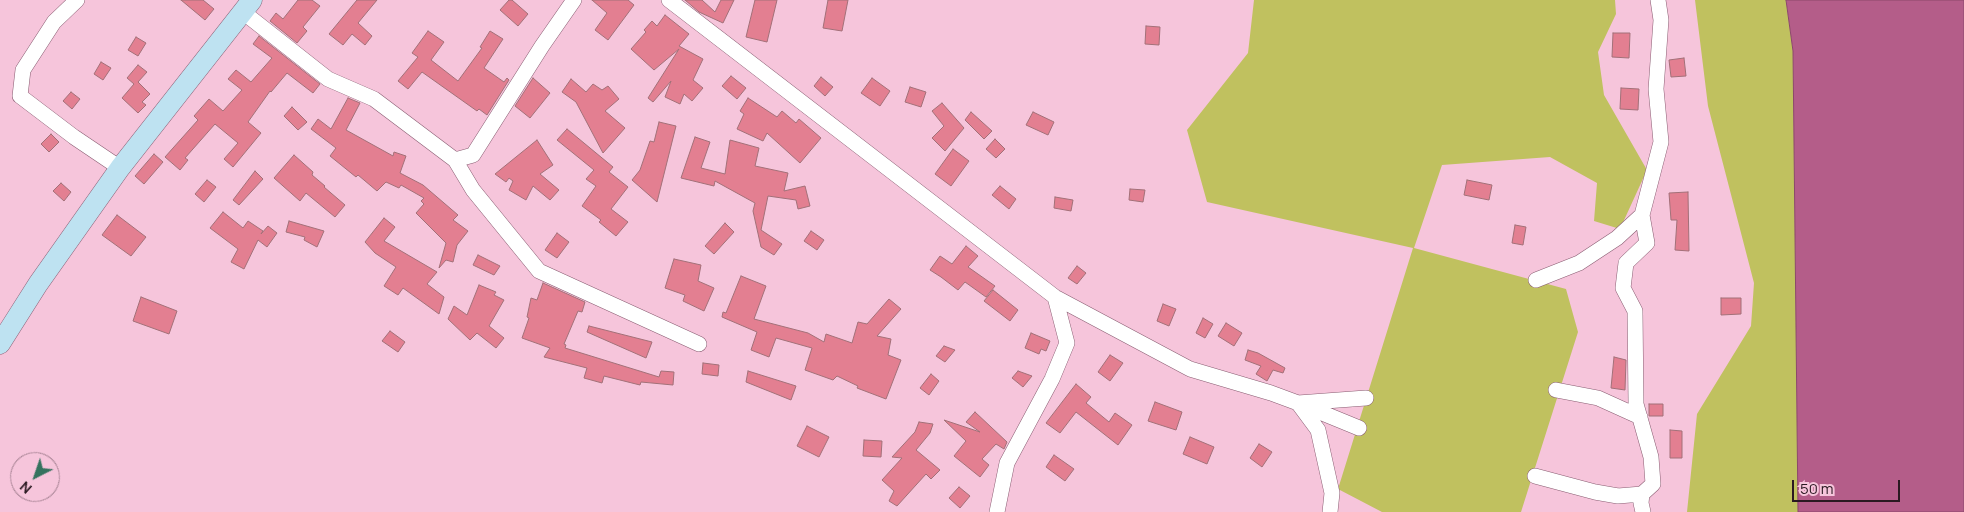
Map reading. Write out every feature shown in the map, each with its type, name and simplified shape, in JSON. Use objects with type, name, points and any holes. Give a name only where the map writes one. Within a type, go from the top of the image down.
[{"type":"main road","points":[[0,344],[38,284],[120,168],[247,6]]},
{"type":"street","points":[[77,0],[54,22],[23,70],[20,96],[74,137],[120,168]]},
{"type":"street","points":[[455,160],[472,155],[574,0]]},
{"type":"street","points":[[669,0],[1055,297],[1190,369],[1271,393],[1359,428]]},
{"type":"street","points":[[1643,512],[1640,503],[1642,494],[1653,484],[1651,457],[1636,404],[1635,311],[1623,288],[1626,263],[1647,243],[1642,215],[1661,142],[1656,90],[1661,20],[1658,0]]},
{"type":"street","points":[[247,6],[328,79],[374,99],[455,160],[473,190],[539,271],[699,344]]},
{"type":"street","points":[[1536,280],[1579,263],[1616,238],[1642,215]]},
{"type":"street","points":[[997,512],[1007,463],[1052,379],[1067,342],[1055,297]]},
{"type":"street","points":[[1556,390],[1598,398],[1640,417]]},
{"type":"street","points":[[1298,404],[1366,398]]},
{"type":"street","points":[[1298,404],[1318,430],[1332,492],[1330,512]]},
{"type":"street","points":[[1535,476],[1618,496],[1642,494]]},
{"type":"shaded area","points":[[1254,0],[1615,0],[1616,14],[1598,52],[1604,95],[1647,170],[1620,229],[1594,221],[1597,183],[1550,157],[1442,165],[1414,248],[1566,289],[1578,332],[1521,512],[1382,512],[1338,489],[1413,248],[1207,202],[1187,130],[1248,53]]},
{"type":"shaded area","points":[[1695,0],[1786,0],[1793,51],[1798,512],[1687,512],[1697,414],[1751,326],[1754,283],[1708,106]]},
{"type":"shaded area","points":[[1786,0],[1964,0],[1964,512],[1798,512],[1793,51]]},
{"type":"building","points":[[181,0],[203,0],[214,9],[205,20]]},
{"type":"building","points":[[298,0],[312,0],[320,6],[303,27],[307,31],[297,43],[270,21],[276,13],[283,19]]},
{"type":"building","points":[[357,0],[377,0],[358,23],[372,36],[365,45],[352,34],[343,45],[329,34]]},
{"type":"building","points":[[509,0],[512,0],[528,14],[518,26],[500,10]]},
{"type":"building","points":[[592,0],[628,0],[634,5],[608,40],[595,30],[607,13]]},
{"type":"building","points":[[685,0],[702,0],[715,12],[721,0],[734,0],[723,23],[699,12]]},
{"type":"building","points":[[755,0],[777,0],[767,42],[746,37]]},
{"type":"building","points":[[828,0],[848,0],[842,31],[823,28]]},
{"type":"building","points":[[665,15],[689,34],[679,46],[703,59],[693,80],[703,88],[692,101],[684,94],[680,104],[665,97],[671,81],[653,102],[648,98],[679,49],[654,70],[631,49],[646,32],[644,30],[652,21],[657,26]]},
{"type":"building","points":[[1146,26],[1160,27],[1159,45],[1145,44]]},
{"type":"building","points":[[428,31],[444,42],[431,60],[458,81],[482,48],[480,47],[490,31],[503,39],[484,68],[504,82],[507,78],[509,80],[487,115],[479,109],[477,111],[422,72],[408,89],[398,81],[418,57],[412,53]]},
{"type":"building","points":[[1613,33],[1630,33],[1629,58],[1612,57]]},
{"type":"building","points":[[259,36],[320,84],[313,93],[287,73],[270,91],[248,122],[261,133],[233,167],[224,159],[238,143],[215,124],[185,158],[188,160],[180,170],[165,157],[198,120],[194,116],[209,99],[223,111],[242,90],[228,79],[236,70],[251,82],[272,58],[253,44]]},
{"type":"building","points":[[136,37],[146,43],[138,56],[128,50]]},
{"type":"building","points":[[1684,58],[1686,76],[1671,77],[1669,60]]},
{"type":"building","points":[[101,62],[111,68],[103,80],[94,74]]},
{"type":"building","points":[[138,65],[147,72],[138,82],[150,94],[142,102],[146,105],[138,113],[122,98],[134,84],[127,78]]},
{"type":"building","points":[[731,76],[746,88],[737,99],[722,86]]},
{"type":"building","points":[[821,77],[833,87],[825,96],[814,86]]},
{"type":"building","points":[[533,78],[550,93],[530,118],[515,106]]},
{"type":"building","points":[[872,78],[890,91],[880,106],[861,93]]},
{"type":"building","points":[[571,79],[586,92],[593,84],[602,90],[608,86],[619,99],[605,111],[625,128],[603,153],[576,102],[562,92]]},
{"type":"building","points":[[910,87],[926,92],[921,107],[905,102]]},
{"type":"building","points":[[1621,88],[1639,89],[1638,110],[1620,109]]},
{"type":"building","points":[[71,92],[80,99],[72,109],[63,101]]},
{"type":"building","points":[[348,98],[360,103],[346,130],[393,156],[394,152],[406,156],[400,173],[423,185],[458,215],[453,220],[468,231],[457,245],[453,262],[446,260],[439,268],[446,243],[416,213],[424,204],[421,201],[424,198],[401,185],[399,188],[386,182],[377,191],[330,156],[336,148],[311,129],[318,119],[331,129]]},
{"type":"building","points":[[748,98],[777,117],[782,111],[796,123],[799,119],[821,138],[800,163],[767,133],[763,141],[737,129],[744,114],[740,111]]},
{"type":"building","points":[[942,103],[964,128],[945,151],[932,138],[944,126],[932,111]]},
{"type":"building","points":[[292,107],[307,122],[298,130],[284,116]]},
{"type":"building","points":[[971,112],[992,131],[984,139],[965,120]]},
{"type":"building","points":[[1033,112],[1054,122],[1048,135],[1026,125]]},
{"type":"building","points":[[659,122],[676,126],[657,202],[632,180],[640,170],[650,141],[654,142]]},
{"type":"building","points":[[567,129],[613,167],[609,172],[628,187],[611,209],[628,222],[616,236],[599,222],[601,220],[582,206],[596,186],[586,179],[594,170],[557,140]]},
{"type":"building","points":[[51,134],[59,142],[49,152],[41,144]]},
{"type":"building","points":[[695,137],[710,142],[701,168],[725,174],[730,140],[759,148],[755,166],[788,173],[784,191],[805,186],[810,206],[798,209],[796,200],[768,196],[761,230],[782,244],[774,255],[761,247],[753,211],[755,203],[715,181],[714,186],[681,178]]},
{"type":"building","points":[[995,139],[1005,149],[996,158],[986,149]]},
{"type":"building","points":[[537,140],[553,165],[540,174],[559,190],[550,200],[533,186],[526,200],[509,190],[513,181],[509,178],[506,182],[495,174]]},
{"type":"building","points":[[953,149],[969,161],[951,186],[935,174]]},
{"type":"building","points":[[154,154],[163,162],[144,184],[135,176]]},
{"type":"building","points":[[294,155],[313,172],[312,175],[324,187],[345,205],[335,217],[306,193],[300,201],[274,178]]},
{"type":"building","points":[[255,171],[263,179],[239,205],[233,200]]},
{"type":"building","points":[[207,180],[216,187],[204,202],[195,194]]},
{"type":"building","points":[[1467,180],[1492,185],[1489,200],[1464,195]]},
{"type":"building","points":[[61,183],[71,192],[64,201],[53,191]]},
{"type":"building","points":[[1000,186],[1016,199],[1009,209],[992,195]]},
{"type":"building","points":[[1130,189],[1145,190],[1143,202],[1129,200]]},
{"type":"building","points":[[1688,192],[1689,251],[1675,250],[1677,220],[1671,220],[1669,193]]},
{"type":"building","points":[[1055,197],[1073,200],[1071,211],[1054,208]]},
{"type":"building","points":[[223,212],[243,228],[248,221],[263,231],[261,234],[268,226],[277,233],[267,247],[258,240],[244,269],[231,262],[238,249],[210,228]]},
{"type":"building","points":[[117,215],[146,237],[131,256],[102,235]]},
{"type":"building","points":[[384,218],[395,227],[384,241],[437,272],[427,284],[444,297],[439,314],[403,288],[398,295],[384,286],[396,267],[375,253],[365,242]]},
{"type":"building","points":[[289,221],[324,231],[317,247],[304,240],[305,237],[286,232]]},
{"type":"building","points":[[725,223],[734,232],[714,254],[705,246]]},
{"type":"building","points":[[1515,225],[1526,227],[1523,245],[1512,243]]},
{"type":"building","points":[[811,231],[824,240],[817,250],[804,241]]},
{"type":"building","points":[[557,233],[569,242],[557,258],[545,250]]},
{"type":"building","points":[[966,246],[978,256],[968,267],[995,286],[986,297],[965,282],[958,290],[930,270],[940,256],[952,264]]},
{"type":"building","points":[[478,255],[500,266],[494,275],[473,265]]},
{"type":"building","points":[[674,259],[701,265],[698,281],[714,288],[704,311],[683,301],[685,295],[665,288]]},
{"type":"building","points":[[1077,266],[1086,273],[1077,284],[1068,278]]},
{"type":"building","points":[[741,276],[766,286],[754,319],[808,333],[824,342],[826,334],[852,343],[858,322],[867,324],[889,299],[901,309],[877,336],[891,339],[888,355],[901,360],[886,399],[857,388],[858,386],[837,376],[833,380],[805,370],[812,348],[776,338],[769,357],[751,350],[757,332],[722,317],[723,312],[726,313]]},
{"type":"building","points":[[543,283],[585,302],[582,312],[578,311],[564,344],[566,345],[565,348],[659,377],[661,371],[674,372],[673,385],[641,382],[640,385],[604,376],[602,383],[584,378],[587,368],[544,357],[550,348],[522,338],[529,318],[527,317],[531,298],[537,300]]},
{"type":"building","points":[[479,285],[496,292],[494,295],[504,300],[489,326],[504,338],[496,348],[477,333],[470,340],[448,319],[454,306],[467,315]]},
{"type":"building","points":[[993,290],[1018,310],[1010,321],[984,301]]},
{"type":"building","points":[[141,297],[177,311],[169,334],[133,321]]},
{"type":"building","points":[[1721,298],[1741,298],[1741,314],[1721,315]]},
{"type":"building","points":[[1163,304],[1176,309],[1169,326],[1157,321]]},
{"type":"building","points":[[1203,318],[1213,324],[1205,338],[1196,333]]},
{"type":"building","points":[[1226,323],[1242,333],[1234,346],[1218,336]]},
{"type":"building","points":[[589,326],[652,342],[646,358],[587,332]]},
{"type":"building","points":[[390,331],[405,342],[398,352],[382,341]]},
{"type":"building","points":[[1031,333],[1050,341],[1046,351],[1041,349],[1039,354],[1025,348]]},
{"type":"building","points":[[944,346],[955,350],[945,362],[936,356]]},
{"type":"building","points":[[1248,350],[1258,353],[1285,368],[1283,373],[1273,370],[1267,381],[1256,374],[1261,366],[1245,360]]},
{"type":"building","points":[[1110,355],[1123,363],[1110,381],[1098,372]]},
{"type":"building","points":[[1614,357],[1626,360],[1625,390],[1611,388]]},
{"type":"building","points":[[703,363],[719,365],[718,376],[702,374]]},
{"type":"building","points":[[748,371],[796,386],[791,400],[746,382]]},
{"type":"building","points":[[1018,371],[1032,376],[1023,387],[1012,378]]},
{"type":"building","points":[[931,374],[939,381],[929,395],[920,388]]},
{"type":"building","points":[[1076,384],[1091,397],[1086,403],[1109,422],[1115,413],[1132,425],[1118,445],[1076,412],[1060,433],[1046,423]]},
{"type":"building","points":[[1155,402],[1182,412],[1176,430],[1148,421]]},
{"type":"building","points":[[1649,404],[1663,404],[1663,416],[1649,416]]},
{"type":"building","points":[[975,412],[1007,442],[1004,449],[996,444],[982,459],[989,465],[980,477],[954,456],[966,441],[944,420],[980,432],[966,422]]},
{"type":"building","points":[[919,422],[933,424],[930,433],[916,450],[940,470],[931,479],[926,474],[897,506],[889,501],[894,491],[882,480],[902,458],[892,457],[915,432]]},
{"type":"building","points":[[807,426],[829,437],[819,457],[797,446]]},
{"type":"building","points":[[1670,430],[1682,431],[1682,458],[1670,458]]},
{"type":"building","points":[[1190,437],[1214,447],[1207,464],[1183,454]]},
{"type":"building","points":[[864,440],[882,441],[881,457],[863,456]]},
{"type":"building","points":[[1259,444],[1272,452],[1262,467],[1250,458]]},
{"type":"building","points":[[1054,455],[1074,469],[1065,481],[1046,467]]},
{"type":"building","points":[[959,487],[970,496],[960,508],[949,498]]}]
